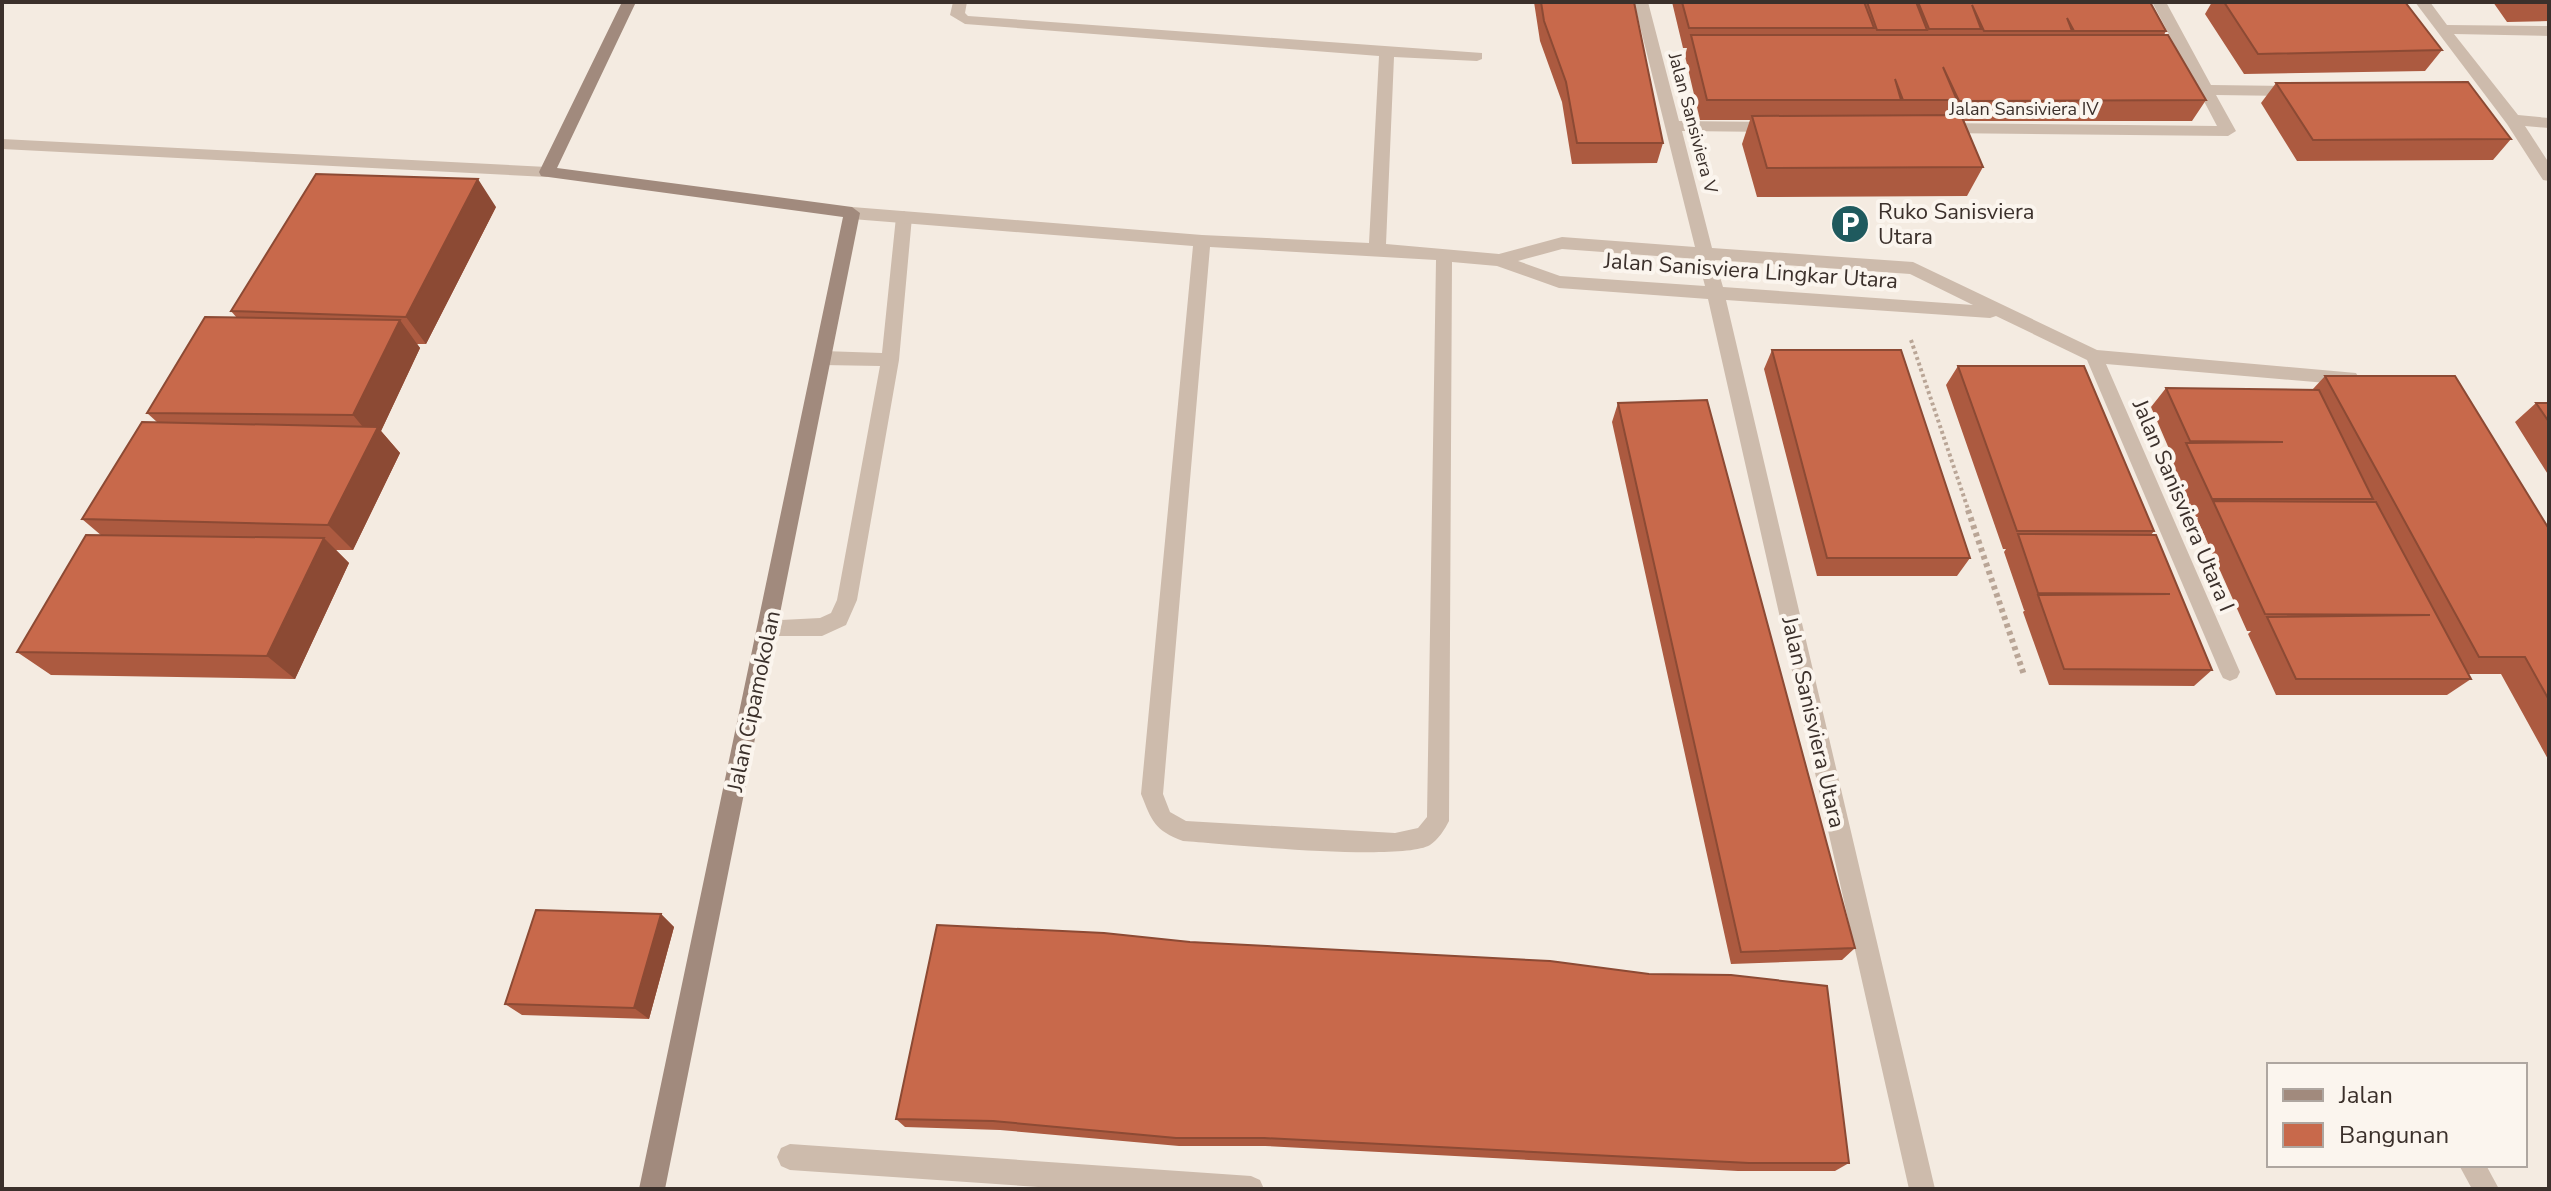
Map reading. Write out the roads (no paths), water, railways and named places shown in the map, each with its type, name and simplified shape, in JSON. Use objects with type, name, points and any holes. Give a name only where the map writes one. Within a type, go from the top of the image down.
[{"type":"street","points":[[547,172],[629,2]]},
{"type":"street","points":[[960,2],[957,15],[965,20],[1477,56]]},
{"type":"street","name":"Jalan Sansiviera V","points":[[1641,2],[1706,254]]},
{"type":"street","name":"Jalan Sansiviera IV","points":[[1926,128],[2228,131],[2159,2]]},
{"type":"street","points":[[2422,2],[2513,120],[2549,176]]},
{"type":"street","points":[[2442,29],[2549,31]]},
{"type":"street","points":[[1377,249],[1387,52]]},
{"type":"street","points":[[2207,90],[2315,91]]},
{"type":"street","points":[[2513,120],[2549,123]]},
{"type":"street","points":[[1672,126],[1783,127]]},
{"type":"street","points":[[2,144],[547,172],[852,213]]},
{"type":"street","name":"Jalan Sanisviera Lingkar Utara","points":[[852,213],[1202,241],[1377,249],[1499,260],[1559,282],[2002,313]]},
{"type":"street","name":"Jalan Cipamokolan","points":[[652,1189],[852,213]]},
{"type":"street","points":[[768,627],[822,627],[839,619],[847,600],[890,360],[904,217]]},
{"type":"street","points":[[1202,241],[1152,794],[1162,819],[1183,831],[1395,843],[1424,837],[1438,821],[1444,255]]},
{"type":"street","name":"Jalan Sanisviera Lingkar Utara","points":[[1499,260],[1562,243],[1913,268],[2094,356],[2363,379]]},
{"type":"street","name":"Jalan Sanisviera Utara","points":[[1706,254],[1922,1189]]},
{"type":"street","name":"Jalan Sanisviera Utara I","points":[[2094,356],[2230,672]]},
{"type":"street","points":[[823,358],[890,360]]},
{"type":"street","points":[[790,1157],[1251,1189]]},
{"type":"street","points":[[2473,1167],[2486,1189]]},
{"type":"place","name":"Ruko Sanisviera Utara","points":[[1850,224]]}]
